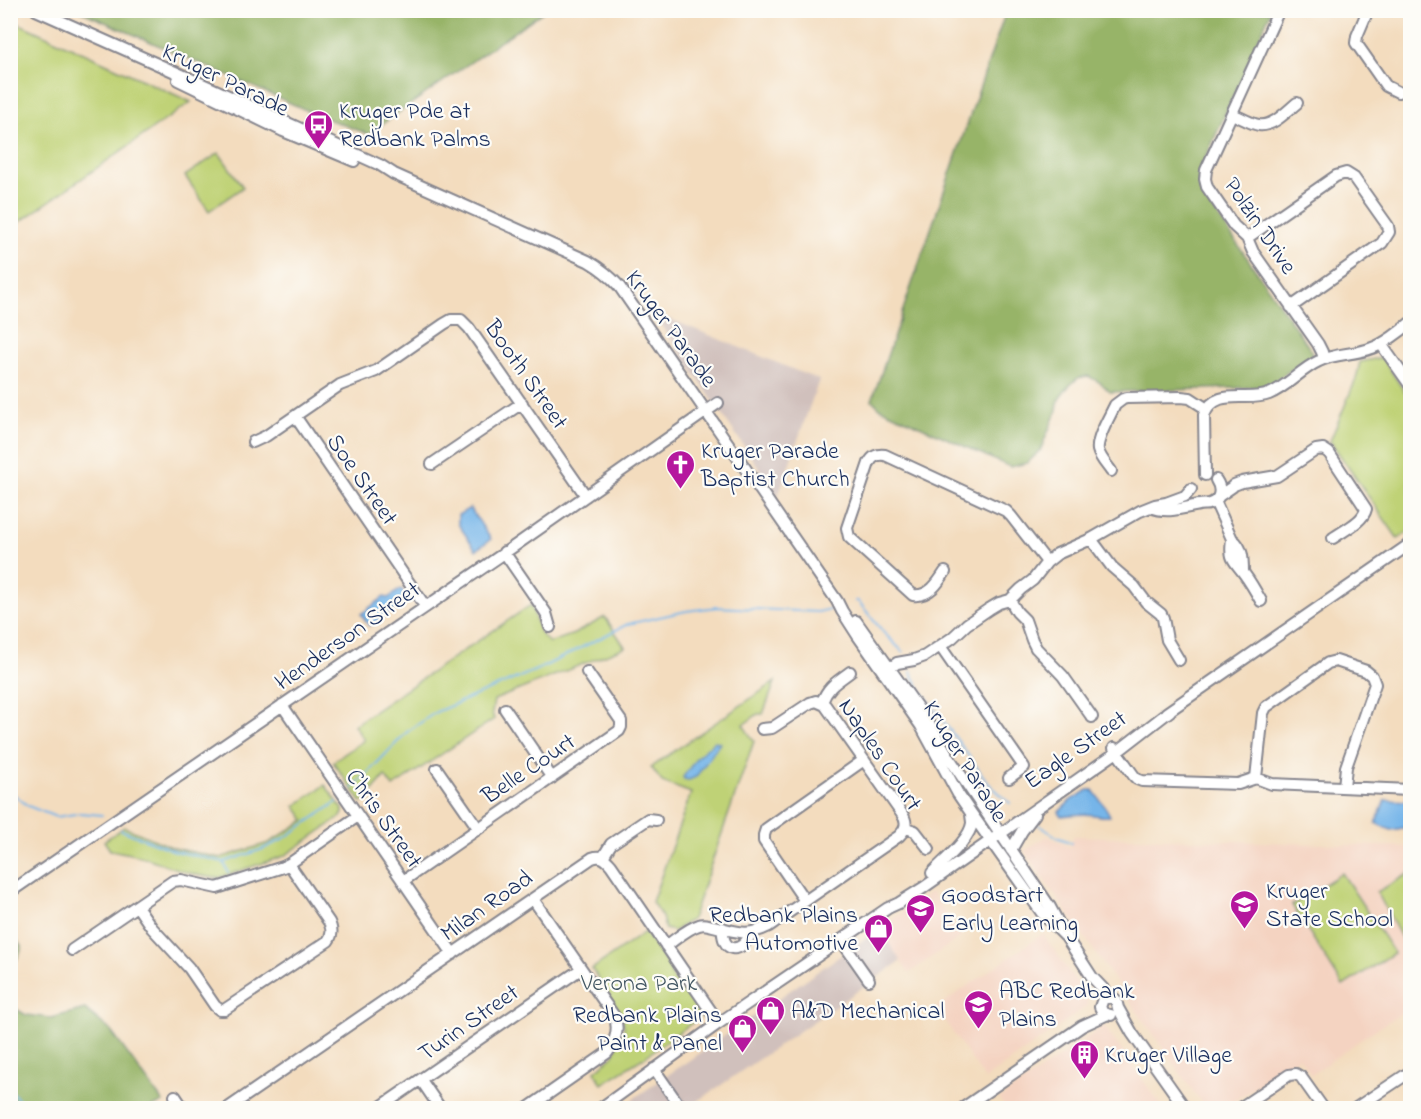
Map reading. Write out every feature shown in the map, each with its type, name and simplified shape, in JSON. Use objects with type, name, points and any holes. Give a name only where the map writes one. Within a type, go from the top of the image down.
[{"type":"street","name":"Kruger Parade","points":[[36,10],[380,165],[394,174],[588,261],[605,272],[619,286],[842,611],[929,724],[1042,913],[1066,937]]},
{"type":"street","name":"Polzin Drive","points":[[1279,10],[1206,170],[1206,183],[1234,226],[1247,238],[1253,252],[1318,344],[1324,359]]},
{"type":"street","points":[[1368,10],[1356,43],[1386,86],[1398,92]]},
{"type":"street","points":[[1232,114],[1262,126],[1272,122],[1297,103]]},
{"type":"street","points":[[1247,238],[1336,176],[1346,173],[1354,177],[1388,226],[1389,232],[1382,243],[1291,307]]},
{"type":"street","name":"Booth Street","points":[[294,416],[334,388],[376,371],[444,324],[451,320],[461,320],[469,328],[586,496]]},
{"type":"street","points":[[1205,476],[1204,421],[1207,409],[1216,400],[1270,393],[1317,362],[1367,350],[1381,344],[1410,323]]},
{"type":"street","points":[[1381,344],[1410,386]]},
{"type":"street","points":[[1111,471],[1100,455],[1098,441],[1119,401],[1127,398],[1181,397],[1190,398],[1207,409]]},
{"type":"street","points":[[432,464],[522,403]]},
{"type":"street","name":"Henderson Street","points":[[10,892],[718,403]]},
{"type":"street","points":[[253,442],[266,436],[294,416]]},
{"type":"street","name":"Soe Street","points":[[294,416],[425,606]]},
{"type":"street","points":[[1150,507],[1167,511],[1209,504],[1234,485],[1277,476],[1320,449],[1326,451],[1366,509],[1361,519],[1333,538]]},
{"type":"street","points":[[945,572],[939,582],[928,591],[922,595],[913,595],[849,537],[847,528],[870,463],[875,456],[885,455],[1006,511],[1047,562]]},
{"type":"street","points":[[889,674],[897,663],[925,656],[989,609],[1010,600],[1057,554],[1091,540],[1130,516],[1185,496],[1196,479],[1205,476],[1212,477],[1234,485]]},
{"type":"street","points":[[1216,480],[1220,486],[1217,498],[1232,539],[1232,558],[1261,601]]},
{"type":"street","points":[[1191,489],[1194,498],[1202,504]]},
{"type":"street","points":[[1091,540],[1112,567],[1161,614],[1167,640],[1179,660]]},
{"type":"street","name":"Eagle Street","points":[[888,908],[932,873],[1040,806],[1153,720],[1170,711],[1410,544]]},
{"type":"street","points":[[504,552],[546,613],[550,627]]},
{"type":"street","points":[[1010,600],[1025,620],[1036,648],[1063,676],[1092,717]]},
{"type":"street","points":[[940,646],[1024,767],[1009,778]]},
{"type":"street","points":[[1256,778],[1263,713],[1266,707],[1328,663],[1336,661],[1366,671],[1372,676],[1375,684],[1346,767],[1344,788]]},
{"type":"street","name":"Belle Court","points":[[403,881],[615,734],[622,724],[587,672]]},
{"type":"street","name":"Naples Court","points":[[822,702],[830,687],[850,672]]},
{"type":"street","name":"Kruger Parade","points":[[889,674],[921,726],[958,794],[971,813],[1011,850],[1050,907],[1108,1007]]},
{"type":"street","name":"Naples Court","points":[[723,928],[724,941],[731,948],[744,946],[751,933],[769,926],[899,836],[906,828],[905,819],[822,702],[810,703],[772,728],[762,729]]},
{"type":"street","name":"Chris Street","points":[[282,705],[453,954]]},
{"type":"street","points":[[505,709],[552,778]]},
{"type":"street","points":[[1115,750],[1134,776],[1142,781],[1238,784],[1256,778],[1272,784],[1410,790]]},
{"type":"street","name":"Eagle Street","points":[[601,1108],[719,1023],[888,908],[922,888],[994,834],[1115,750]]},
{"type":"street","points":[[805,901],[764,841],[766,829],[864,760]]},
{"type":"street","points":[[437,770],[478,828]]},
{"type":"street","points":[[1011,850],[1040,806]]},
{"type":"street","points":[[932,873],[956,850],[969,832],[972,824],[971,813]]},
{"type":"street","points":[[72,950],[173,880],[217,888],[289,864],[358,816]]},
{"type":"street","points":[[656,820],[648,819],[611,844],[603,857],[611,865],[719,1023]]},
{"type":"street","name":"Naples Court","points":[[906,828],[915,831],[929,849]]},
{"type":"street","name":"Milan Road","points":[[228,1108],[592,858],[603,857]]},
{"type":"street","points":[[137,906],[152,928],[189,968],[218,1008],[224,1010],[331,937],[332,927],[289,864]]},
{"type":"street","points":[[528,1108],[603,1057],[610,1049],[617,1032],[617,1021],[533,899]]},
{"type":"street","points":[[666,946],[700,924],[751,933]]},
{"type":"street","points":[[841,940],[869,980]]},
{"type":"street","name":"Turin Street","points":[[380,1108],[581,969]]},
{"type":"street","points":[[963,1108],[1108,1007],[1132,1033],[1185,1108]]},
{"type":"street","points":[[654,1069],[681,1108]]},
{"type":"street","points":[[1356,1108],[1410,1072]]},
{"type":"street","points":[[1239,1108],[1289,1075],[1296,1074],[1301,1077],[1323,1108]]},
{"type":"street","points":[[421,1080],[440,1108]]},
{"type":"street","points":[[175,1096],[183,1108]]},
{"type":"shaded area","points":[[670,319],[819,380],[778,496],[661,325]]},
{"type":"shaded area","name":"Kruger State School","points":[[1047,836],[1070,847],[1074,836],[1410,847],[1410,1008],[1311,1075],[1299,1057],[1224,1108],[1205,1108],[1024,851]]},
{"type":"shaded area","name":"Goodstart Early Learning","points":[[931,892],[962,936],[909,973],[879,929]]},
{"type":"shaded area","points":[[879,929],[901,961],[688,1108],[620,1108]]},
{"type":"shaded area","points":[[1043,934],[1087,997],[1087,1006],[985,1079],[936,1008]]},
{"type":"shaded area","points":[[1104,1026],[1163,1108],[1006,1108],[999,1099]]},
{"type":"green space","points":[[80,11],[544,11],[368,134],[322,117]]},
{"type":"green space","points":[[1006,11],[1271,11],[1199,173],[1199,183],[1200,190],[1311,350],[1310,357],[1266,387],[1110,392],[1101,383],[1088,376],[1078,378],[1059,399],[1057,410],[1040,451],[1027,463],[1010,467],[880,408],[872,400]]},
{"type":"green space","points":[[11,20],[191,102],[11,228]]},
{"type":"green space","points":[[219,153],[243,187],[209,211],[185,176]]},
{"type":"green space","points":[[1383,359],[1410,400],[1410,531],[1398,539],[1330,441],[1356,379],[1360,362]]},
{"type":"green space","points":[[531,605],[539,630],[549,643],[574,634],[605,617],[625,647],[494,700],[492,713],[494,719],[393,787],[385,776],[362,803],[333,762],[364,740],[354,725]]},
{"type":"green space","points":[[775,682],[763,714],[758,714],[743,725],[754,741],[692,919],[674,931],[665,929],[662,917],[652,902],[691,793],[662,782],[651,767]]},
{"type":"green space","points":[[325,785],[343,809],[341,817],[284,856],[218,878],[189,873],[143,857],[110,850],[104,841],[124,827],[174,848],[220,858],[269,843],[305,820],[295,806]]},
{"type":"green space","points":[[1342,873],[1394,953],[1343,986],[1292,905]]},
{"type":"green space","points":[[1410,873],[1410,954],[1377,892]]},
{"type":"green space","points":[[11,931],[22,948],[12,970],[11,984]]},
{"type":"green space","name":"Verona Park","points":[[645,932],[668,965],[673,978],[701,1012],[700,1017],[645,1057],[602,1084],[595,1071],[614,1055],[624,1027],[622,1017],[592,969]]},
{"type":"green space","points":[[10,992],[16,1009],[26,1015],[51,1018],[85,1009],[110,1030],[163,1102],[151,1108],[11,1108]]},
{"type":"water","points":[[470,508],[491,539],[476,550],[458,524],[458,515]]},
{"type":"water","points":[[401,589],[407,600],[369,626],[361,614],[384,597],[388,598]]},
{"type":"water","points":[[715,741],[720,743],[696,777],[689,780],[684,779],[683,777],[698,756]]},
{"type":"water","points":[[1088,790],[1093,790],[1110,816],[1086,814],[1061,816],[1059,812],[1071,800]]},
{"type":"water","points":[[1385,800],[1410,801],[1410,827],[1391,830],[1376,823]]},
{"type":"waterway","points":[[855,601],[858,601],[903,652]]},
{"type":"waterway","points":[[353,788],[407,732],[436,712],[541,668],[628,624],[686,611],[717,607],[818,612],[834,608]]},
{"type":"waterway","points":[[911,672],[920,689],[989,784],[1010,803]]},
{"type":"waterway","points":[[10,791],[28,806],[56,817],[81,813],[102,815]]},
{"type":"waterway","points":[[121,830],[175,851],[224,862],[263,849],[283,839],[337,802]]},
{"type":"waterway","points":[[1036,823],[1057,837],[1072,843]]},
{"type":"waterway","points":[[224,862],[228,872]]},
{"type":"waterway","points":[[10,1089],[25,1108]]},
{"type":"place","name":"Kruger Pde at Redbank Palms","points":[[318,150]]},
{"type":"place","name":"Kruger Parade Baptist Church","points":[[680,490]]},
{"type":"place","name":"Kruger State School","points":[[1245,930]]},
{"type":"place","name":"Goodstart Early Learning","points":[[920,934]]},
{"type":"place","name":"Redbank Plains Automotive","points":[[879,954]]},
{"type":"place","name":"ABC Redbank Plains","points":[[978,1030]]},
{"type":"place","name":"A&D Mechanical","points":[[770,1036]]},
{"type":"place","name":"Redbank Plains Paint & Panel","points":[[743,1054]]},
{"type":"place","name":"Kruger Village","points":[[1084,1080]]}]
